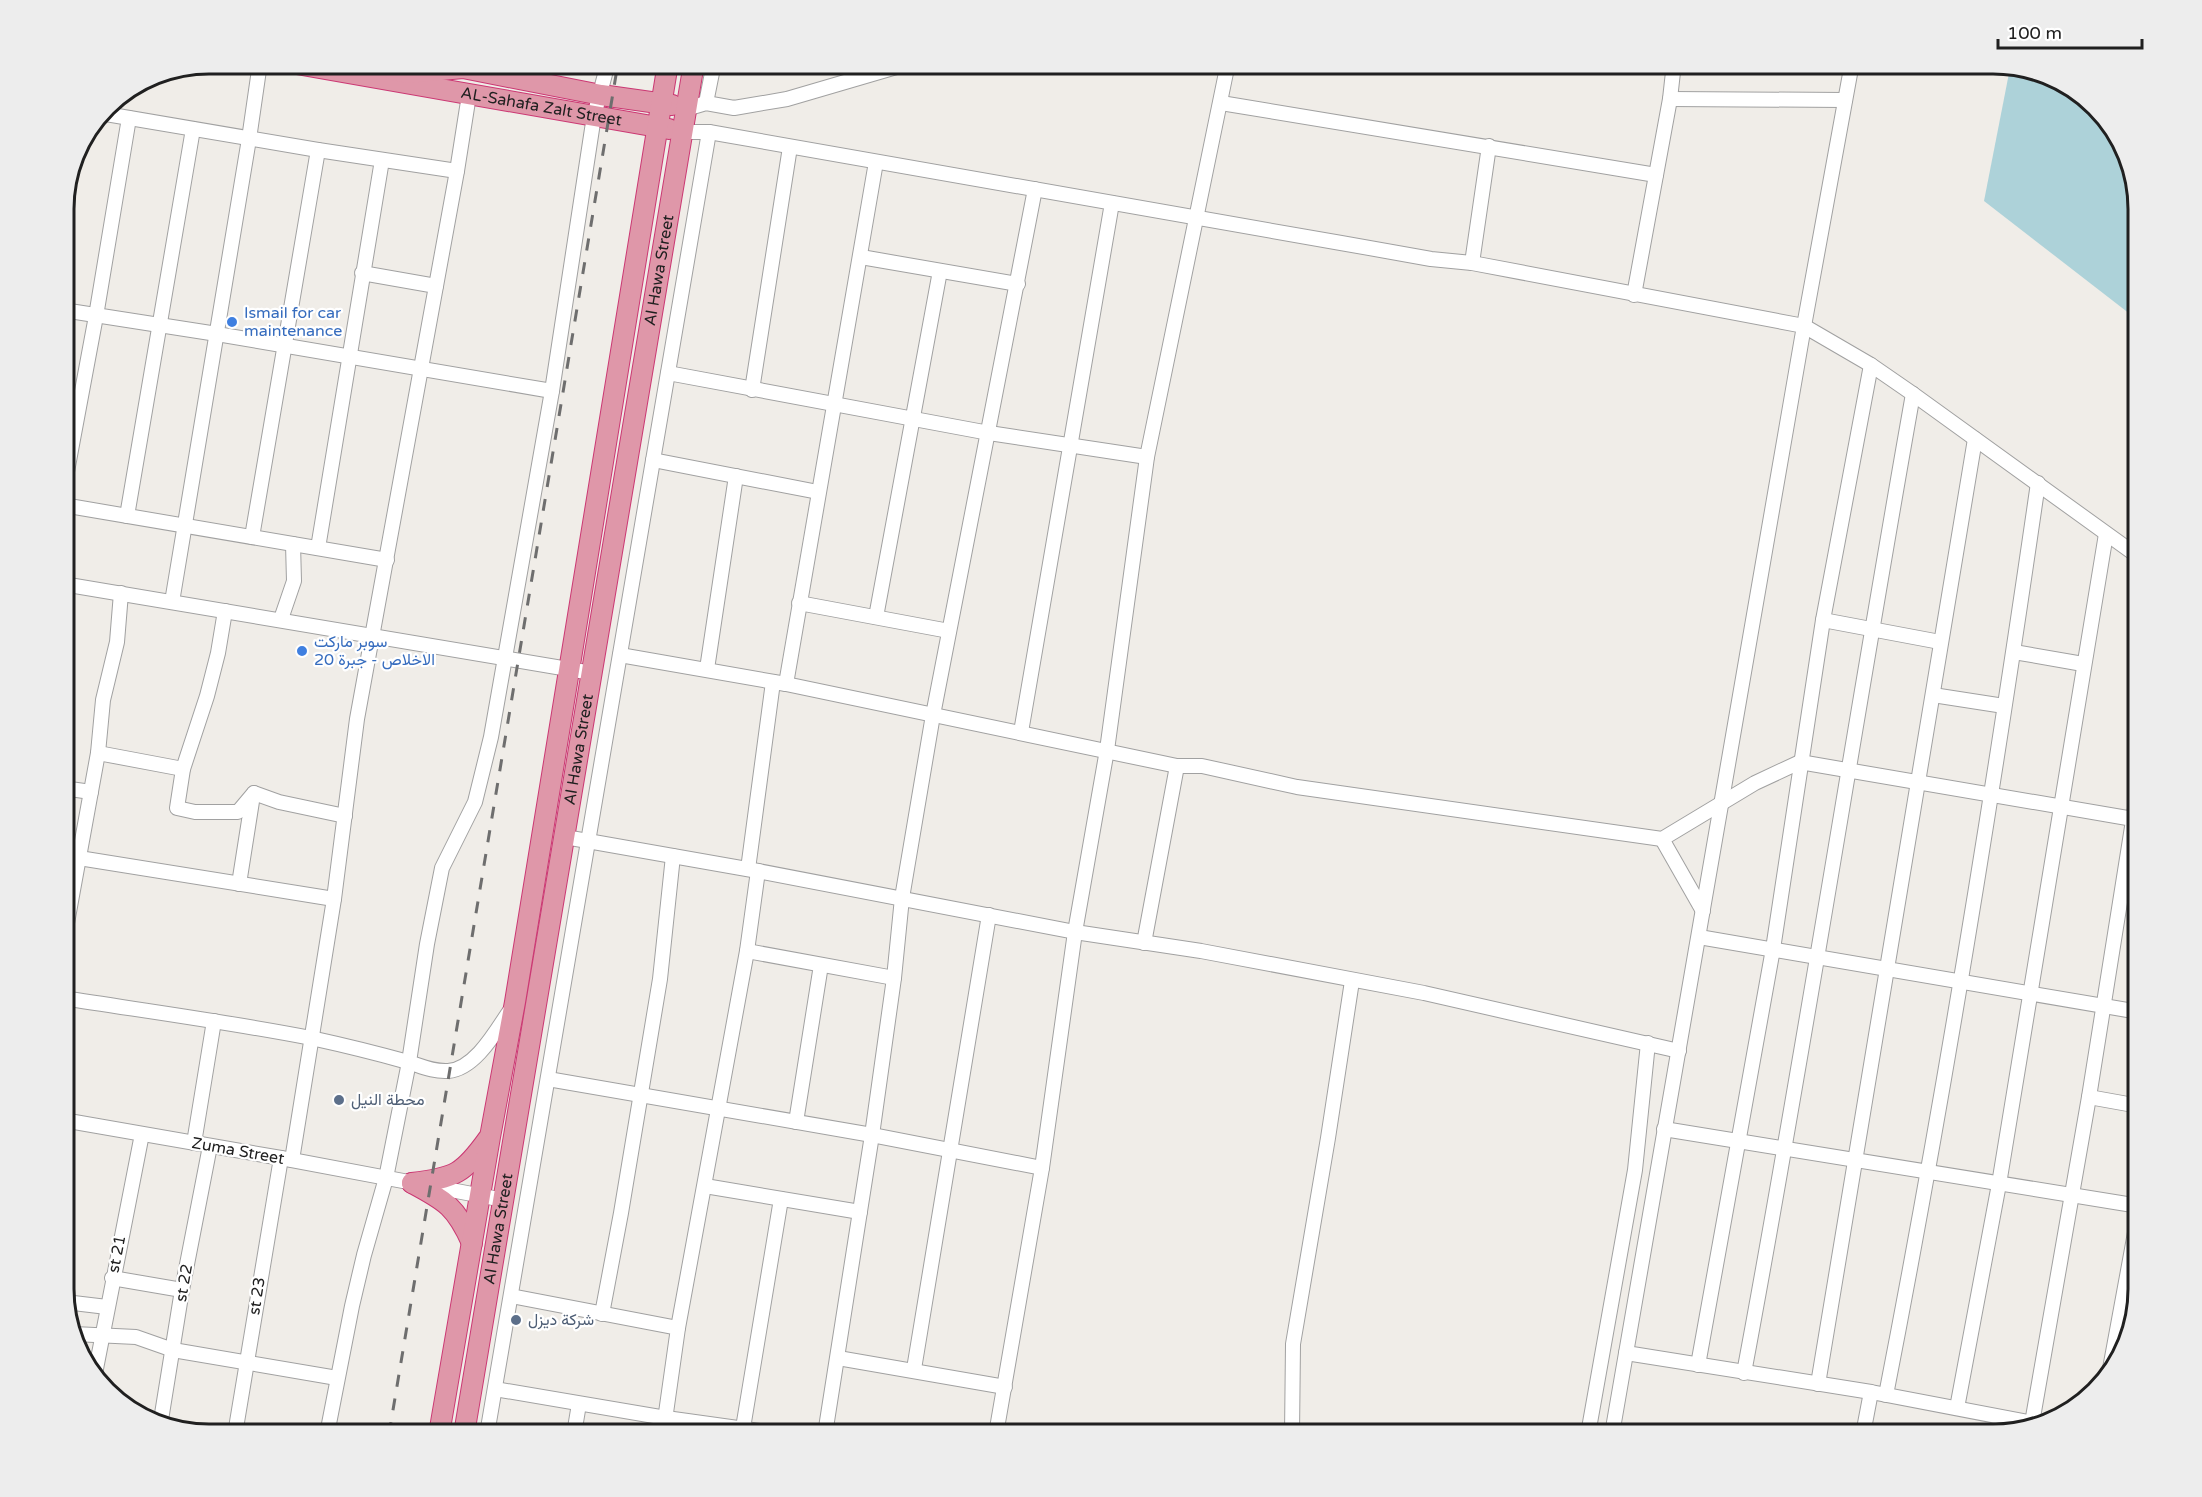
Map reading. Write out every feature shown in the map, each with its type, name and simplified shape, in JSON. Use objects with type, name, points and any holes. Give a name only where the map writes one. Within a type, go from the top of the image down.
[{"type":"highway","name":"AL-Sahafa Zalt Street","points":[[388,74],[469,95],[684,132]]},
{"type":"highway","points":[[505,74],[601,95],[662,103],[686,109]]},
{"type":"highway","name":"Al Hawa Street","points":[[441,1424],[515,1002],[666,74]]},
{"type":"highway","name":"Al Hawa Street","points":[[466,1424],[692,74]]},
{"type":"highway","points":[[412,1183],[457,1173],[473,1160],[490,1137]]},
{"type":"highway","points":[[412,1183],[453,1209],[463,1223],[472,1243]]},
{"type":"street","points":[[172,602],[258,74]]},
{"type":"street","points":[[329,1424],[364,1255],[386,1178],[409,1062],[425,955],[442,868],[475,802],[491,738],[552,391],[594,116],[606,74]]},
{"type":"street","points":[[706,103],[712,74]]},
{"type":"street","points":[[686,109],[706,103],[734,108],[787,99],[872,74]]},
{"type":"street","points":[[998,1424],[1042,1168],[1075,932],[1107,750],[1148,457],[1226,74]]},
{"type":"street","points":[[1634,295],[1673,74]]},
{"type":"street","points":[[1614,1424],[1648,1215],[1699,937],[1720,803],[1850,74]]},
{"type":"street","name":"st 23","points":[[237,1424],[246,1363],[312,1038],[334,899],[357,719],[469,95]]},
{"type":"street","points":[[1670,99],[1845,100]]},
{"type":"street","points":[[1221,103],[1656,175]]},
{"type":"street","points":[[111,115],[457,171]]},
{"type":"street","points":[[74,434],[129,118]]},
{"type":"street","points":[[127,516],[193,129]]},
{"type":"street","points":[[684,132],[709,132],[1431,259],[1472,263],[1804,326],[1871,365],[2128,549]]},
{"type":"street","points":[[489,1424],[709,132]]},
{"type":"street","points":[[1472,263],[1489,146]]},
{"type":"street","points":[[752,390],[790,147]]},
{"type":"street","points":[[252,537],[318,150]]},
{"type":"street","points":[[318,548],[382,160]]},
{"type":"street","points":[[665,1424],[678,1328],[747,951],[753,870],[780,683],[799,603],[876,162]]},
{"type":"street","points":[[827,1424],[872,1135],[894,978],[902,898],[933,715],[1035,189]]},
{"type":"street","points":[[1021,732],[1112,203]]},
{"type":"street","points":[[861,257],[1018,284]]},
{"type":"street","points":[[876,617],[940,271]]},
{"type":"street","points":[[362,273],[436,286]]},
{"type":"street","points":[[74,312],[552,391]]},
{"type":"street","points":[[1698,1365],[1773,949],[1823,620],[1871,365]]},
{"type":"street","points":[[668,373],[989,433],[1148,457]]},
{"type":"street","points":[[1744,1373],[1786,1149],[1871,629],[1913,394]]},
{"type":"street","points":[[1818,1384],[1975,439]]},
{"type":"street","points":[[653,460],[818,492]]},
{"type":"street","points":[[707,669],[736,476]]},
{"type":"street","points":[[1886,1395],[1929,1172],[1961,982],[1992,795],[2038,483]]},
{"type":"street","points":[[74,507],[387,560]]},
{"type":"street","points":[[1957,1408],[1999,1184],[2106,534]]},
{"type":"street","points":[[281,619],[294,581],[293,544]]},
{"type":"street","points":[[74,586],[372,634],[592,673]]},
{"type":"street","points":[[74,885],[98,753],[103,700],[117,642],[121,593]]},
{"type":"street","points":[[799,603],[949,631]]},
{"type":"street","points":[[225,610],[218,653],[207,696],[183,769],[177,808],[195,812],[238,812],[254,793]]},
{"type":"street","points":[[1823,620],[1940,642]]},
{"type":"street","points":[[2014,652],[2083,664]]},
{"type":"street","points":[[620,655],[780,683],[1177,766],[1202,766],[1297,787],[1662,839],[1755,783],[1800,762],[2128,819]]},
{"type":"street","points":[[1933,695],[2004,706]]},
{"type":"street","points":[[98,753],[183,769]]},
{"type":"street","points":[[1144,943],[1177,766]]},
{"type":"street","points":[[74,790],[91,792]]},
{"type":"street","points":[[254,793],[345,816]]},
{"type":"street","points":[[239,884],[254,793]]},
{"type":"street","points":[[565,837],[673,855],[1075,932],[1201,951],[1424,993],[1679,1051]]},
{"type":"street","points":[[1662,839],[1703,911]]},
{"type":"street","points":[[602,1314],[660,979],[673,855]]},
{"type":"street","points":[[79,858],[334,899]]},
{"type":"street","points":[[2036,1416],[2128,865]]},
{"type":"street","points":[[914,1369],[989,915]]},
{"type":"street","points":[[1699,937],[2128,1010]]},
{"type":"street","points":[[747,951],[894,978]]},
{"type":"street","points":[[796,1122],[820,965]]},
{"type":"street","points":[[1292,1424],[1293,1344],[1352,981]]},
{"type":"street","points":[[74,1000],[312,1038],[409,1062],[428,1069],[449,1071],[475,1057],[489,1041],[515,1002]]},
{"type":"street","points":[[194,1143],[214,1021]]},
{"type":"street","points":[[1590,1424],[1635,1170],[1648,1043]]},
{"type":"street","points":[[548,1079],[951,1149],[1042,1168]]},
{"type":"street","points":[[2089,1097],[2128,1104]]},
{"type":"street","name":"Zuma Street","points":[[74,1122],[504,1200]]},
{"type":"street","points":[[1665,1129],[2128,1204]]},
{"type":"street","name":"st 21","points":[[97,1364],[142,1134]]},
{"type":"street","name":"st 22","points":[[162,1415],[182,1290],[210,1146]]},
{"type":"street","points":[[705,1186],[860,1212]]},
{"type":"street","points":[[744,1424],[781,1198]]},
{"type":"street","points":[[2113,1351],[2128,1271]]},
{"type":"street","points":[[112,1278],[182,1290]]},
{"type":"street","points":[[511,1296],[678,1328]]},
{"type":"street","points":[[75,1303],[107,1307]]},
{"type":"street","points":[[82,1335],[136,1337],[173,1350],[337,1378]]},
{"type":"street","points":[[1626,1353],[1871,1392],[2022,1420]]},
{"type":"street","points":[[838,1358],[914,1369],[1005,1387]]},
{"type":"street","points":[[495,1389],[712,1424]]},
{"type":"street","points":[[1865,1424],[1871,1392]]},
{"type":"street","points":[[576,1424],[579,1404]]},
{"type":"water","points":[[2009,75],[2020,76],[2053,87],[2082,106],[2106,133],[2115,149],[2124,174],[2128,208],[2128,312],[1984,201]]},
{"type":"railway","points":[[391,1424],[616,74]]},
{"type":"place","name":"Ismail for car maintenance","points":[[232,322]]},
{"type":"place","name":"سوبر ماركت الاخلاص - جبرة 20","points":[[302,651]]},
{"type":"place","name":"محطة النيل","points":[[339,1100]]},
{"type":"place","name":"شركة ديزل","points":[[516,1320]]}]
